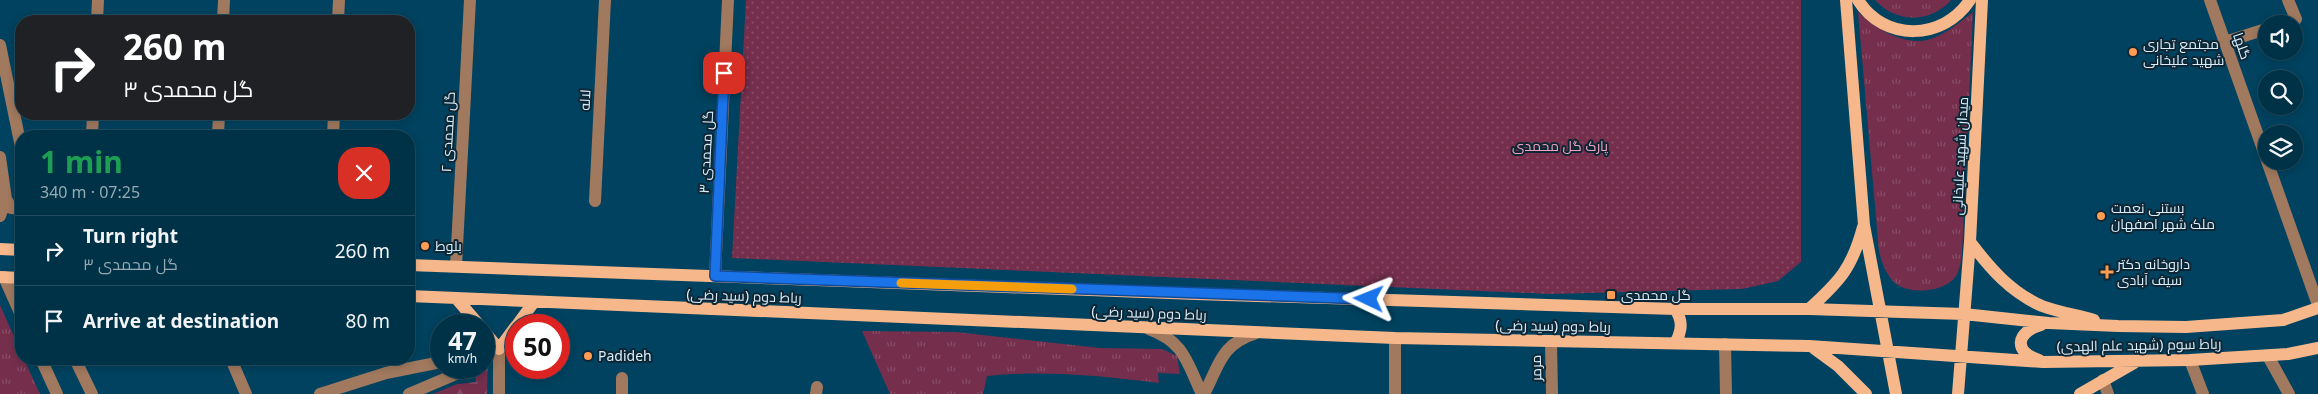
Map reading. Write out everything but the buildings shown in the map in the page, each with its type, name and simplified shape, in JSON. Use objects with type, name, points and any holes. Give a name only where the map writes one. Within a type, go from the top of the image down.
[{"type":"main road","points":[[1846,0],[1864,225],[1896,394]]},
{"type":"main road","points":[[1858,0],[1874,19],[1900,30],[1919,32],[1946,24],[1970,0]]},
{"type":"main road","name":"میدان شهید علیخانی","points":[[1958,394],[1970,242],[1982,0]]},
{"type":"main road","points":[[1809,309],[1842,279],[1856,254],[1864,225]]},
{"type":"main road","points":[[1970,242],[1991,269],[2015,291],[2042,306],[2118,326]]},
{"type":"main road","points":[[0,249],[15,250]]},
{"type":"main road","name":"رباط دوم (سید رضی)","points":[[415,264],[1675,309],[1880,311]]},
{"type":"main road","points":[[2,277],[15,278]]},
{"type":"main road","name":"رباط دوم (سید رضی)","points":[[415,296],[1395,338],[1676,342],[1810,346],[1888,352]]},
{"type":"main road","points":[[456,298],[470,314]]},
{"type":"main road","points":[[525,314],[534,302]]},
{"type":"main road","name":"رباط سوم (شهید علم الهدی)","points":[[1964,314],[2049,323],[2186,327],[2283,320],[2318,307]]},
{"type":"main road","points":[[1675,309],[1681,319],[1681,330],[1676,342]]},
{"type":"main road","points":[[1880,311],[1964,314]]},
{"type":"main road","points":[[2043,362],[2031,358],[2024,352],[2021,340],[2023,333],[2028,328],[2049,323]]},
{"type":"main road","points":[[495,345],[498,349],[505,340]]},
{"type":"main road","points":[[1810,346],[1838,366],[1866,394]]},
{"type":"main road","name":"رباط سوم (شهید علم الهدی)","points":[[1961,357],[2043,362],[2190,360],[2268,356],[2318,348]]},
{"type":"main road","points":[[1888,352],[1961,357]]},
{"type":"main road","points":[[2080,394],[2137,361]]},
{"type":"street","points":[[97,15],[98,0]]},
{"type":"street","points":[[223,15],[224,0]]},
{"type":"street","points":[[338,15],[339,0]]},
{"type":"street","name":"گل محمدی ۲","points":[[456,266],[470,0]]},
{"type":"street","name":"لاله","points":[[595,200],[605,0]]},
{"type":"street","name":"گل محمدی ۳","points":[[715,276],[728,0]]},
{"type":"street","name":"گلها","points":[[2210,0],[2258,135]]},
{"type":"street","points":[[2288,0],[2294,15]]},
{"type":"street","points":[[2225,42],[2258,32]]},
{"type":"street","points":[[0,45],[15,118]]},
{"type":"street","points":[[0,157],[6,199],[11,208],[15,208]]},
{"type":"street","name":"گلها","points":[[2270,170],[2318,307]]},
{"type":"street","points":[[0,216],[6,199]]},
{"type":"street","points":[[2,277],[15,303]]},
{"type":"street","points":[[1146,328],[1164,334],[1175,342],[1185,356],[1203,394]]},
{"type":"street","points":[[1203,394],[1227,348],[1239,338],[1256,332]]},
{"type":"street","points":[[1395,338],[1395,394]]},
{"type":"street","name":"مرمر","points":[[1551,341],[1552,394]]},
{"type":"street","points":[[1725,344],[1726,394]]},
{"type":"street","points":[[498,349],[499,394]]},
{"type":"street","points":[[2268,356],[2289,394]]},
{"type":"street","points":[[2190,360],[2202,394]]},
{"type":"street","points":[[320,394],[386,373],[430,364]]},
{"type":"street","points":[[44,365],[57,394]]},
{"type":"street","points":[[78,365],[92,394]]},
{"type":"street","points":[[234,365],[246,394]]},
{"type":"street","points":[[622,378],[622,394]]},
{"type":"street","points":[[409,394],[444,379]]},
{"type":"street","points":[[2103,380],[2108,394]]},
{"type":"green space","name":"پارک گل محمدی","points":[[746,0],[1801,0],[1801,262],[1778,281],[1742,289],[1550,294],[732,258]]},
{"type":"green space","points":[[1875,0],[1951,0],[1943,8],[1933,13],[1913,18],[1893,13],[1883,8]]},
{"type":"green space","points":[[1858,12],[1872,24],[1890,34],[1899,38],[1918,41],[1940,35],[1973,12],[1962,256],[1956,276],[1951,282],[1934,289],[1906,289],[1898,285],[1887,274],[1879,252]]},
{"type":"green space","points":[[0,305],[15,339],[15,365],[27,365],[40,394],[0,394]]},
{"type":"green space","points":[[862,331],[956,332],[1100,348],[1162,349],[1177,356],[1180,374],[1158,373],[1159,383],[1073,375],[1008,374],[987,376],[983,394],[890,394]]},
{"type":"green space","points":[[476,379],[487,379],[487,394],[433,394],[457,384],[476,382]]},
{"type":"slow traffic","points":[[901,283],[1072,289]]},
{"type":"place","name":"مجتمع تجاری شهید علیخانی","points":[[2133,52]]},
{"type":"place","name":"بستنی نعمت ملک شهر اصفهان","points":[[2101,216]]},
{"type":"place","name":"بلوط","points":[[425,246]]},
{"type":"place","name":"داروخانه دکتر سیف آبادی","points":[[2107,272]]},
{"type":"place","name":"گل محمدی","points":[[1611,295]]},
{"type":"place","name":"Padideh","points":[[588,356]]},
{"type":"route","points":[[724,73],[715,276],[1369,299]]}]
